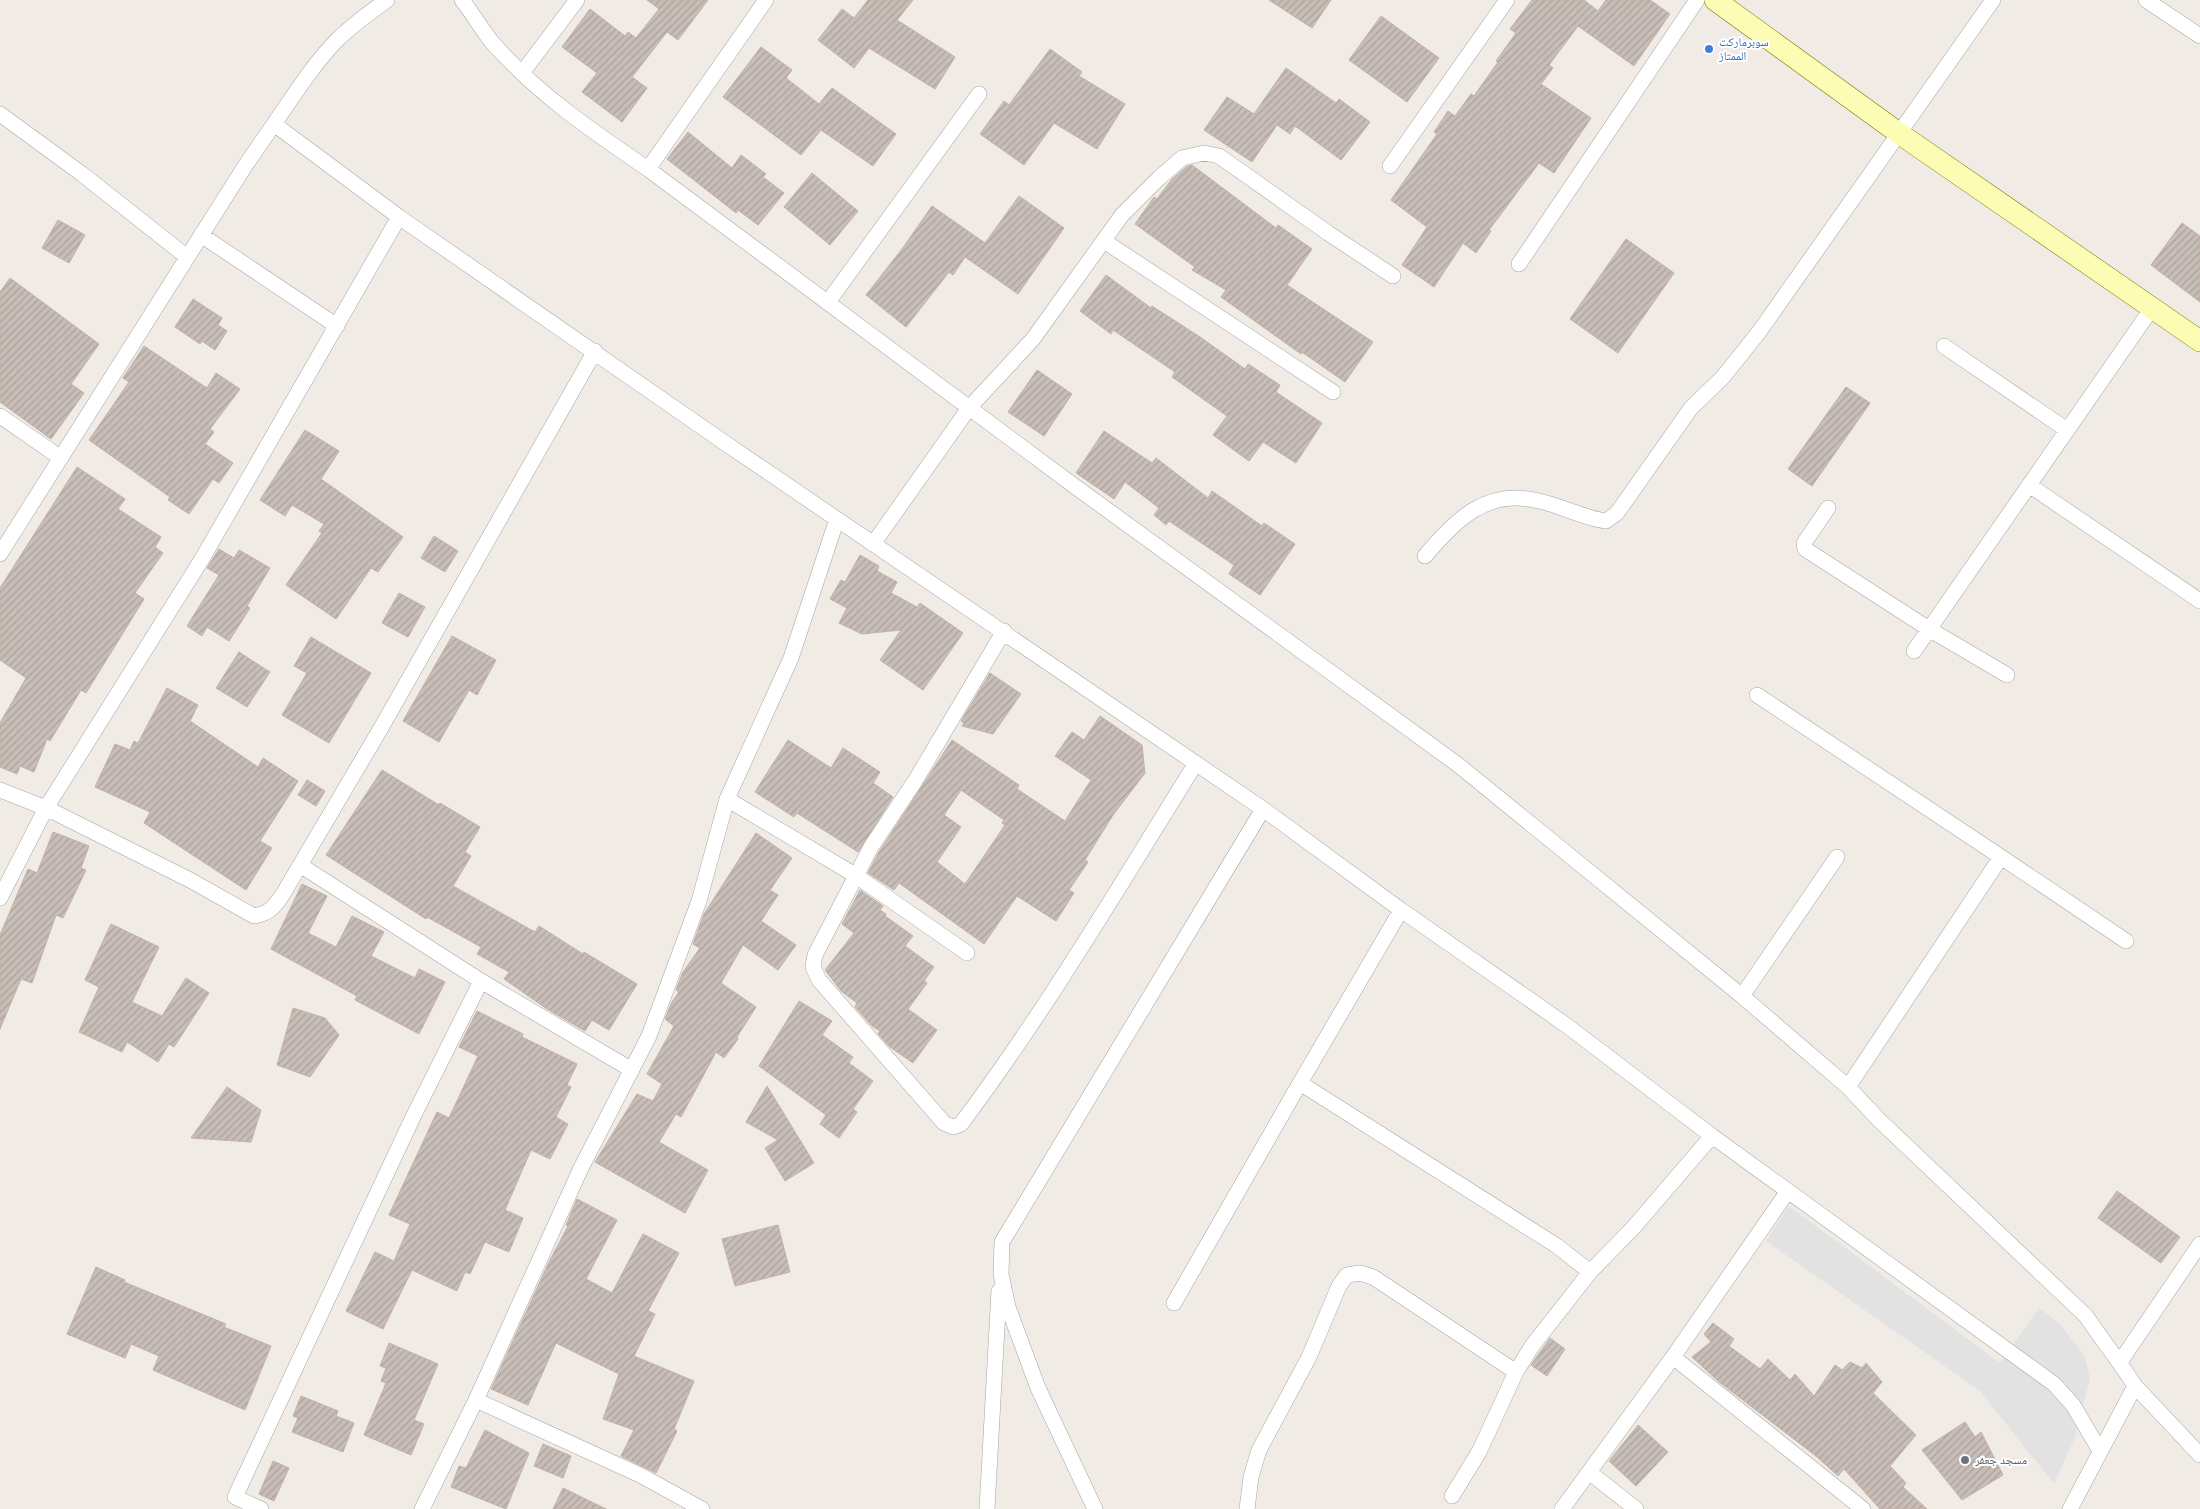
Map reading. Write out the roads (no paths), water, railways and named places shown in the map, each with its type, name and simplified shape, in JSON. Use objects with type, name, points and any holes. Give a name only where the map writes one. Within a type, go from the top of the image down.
[{"type":"street","points":[[0,554],[201,235],[274,124],[312,70],[338,39],[363,17],[387,0]]},
{"type":"street","points":[[462,0],[491,40],[522,73],[580,123],[648,169],[969,408],[1457,764],[1742,996],[1848,1087],[1878,1119],[2086,1316],[2104,1344],[2120,1362],[2136,1386],[2200,1455]]},
{"type":"street","points":[[522,73],[577,0]]},
{"type":"street","points":[[648,169],[766,0]]},
{"type":"street","points":[[1390,166],[1508,0]]},
{"type":"street","points":[[1520,264],[1697,0]]},
{"type":"street","points":[[1715,0],[1900,134],[2200,341]]},
{"type":"street","points":[[1425,556],[1439,539],[1469,512],[1486,502],[1510,497],[1539,500],[1592,520],[1606,521],[1617,513],[1691,408],[1723,377],[1759,332],[1993,0]]},
{"type":"street","points":[[2146,0],[2200,36]]},
{"type":"street","points":[[828,302],[980,94]]},
{"type":"street","points":[[0,114],[82,174],[187,257]]},
{"type":"street","points":[[274,124],[399,217],[873,544],[1004,631],[1263,809],[1402,910],[1566,1025],[1712,1136],[2054,1384],[2073,1405],[2100,1451]]},
{"type":"street","points":[[873,544],[969,408],[1032,339],[1122,215],[1182,158],[1204,153],[1220,156],[1328,233],[1393,276]]},
{"type":"street","points":[[0,898],[46,808],[202,559],[399,217]]},
{"type":"street","points":[[201,235],[337,326]]},
{"type":"street","points":[[1104,241],[1333,392]]},
{"type":"street","points":[[1914,651],[2152,308]]},
{"type":"street","points":[[1944,346],[2067,430]]},
{"type":"street","points":[[0,790],[46,808],[190,880],[254,916],[264,914],[274,907],[381,728],[595,351]]},
{"type":"street","points":[[0,416],[61,458]]},
{"type":"street","points":[[2029,485],[2200,601]]},
{"type":"street","points":[[1828,508],[1804,543],[1805,549],[1929,629],[2007,675]]},
{"type":"street","points":[[422,1509],[476,1400],[581,1168],[649,1036],[699,901],[727,799],[791,658],[837,519]]},
{"type":"street","points":[[1004,631],[855,875],[815,955],[813,967],[818,980],[944,1123],[953,1126],[961,1124],[1024,1036],[1097,926],[1196,763]]},
{"type":"street","points":[[1757,695],[2126,941]]},
{"type":"street","points":[[727,799],[855,875],[967,953]]},
{"type":"street","points":[[987,1509],[1002,1242],[1263,809]]},
{"type":"street","points":[[1742,996],[1837,857]]},
{"type":"street","points":[[1848,1087],[2001,857]]},
{"type":"street","points":[[300,865],[481,981],[632,1070]]},
{"type":"street","points":[[1174,1303],[1402,910]]},
{"type":"street","points":[[261,1509],[235,1497],[413,1117],[481,981]]},
{"type":"street","points":[[1300,1083],[1548,1240],[1590,1272]]},
{"type":"street","points":[[1452,1496],[1479,1452],[1516,1372],[1532,1346],[1590,1272],[1633,1228],[1712,1136]]},
{"type":"street","points":[[1562,1509],[1673,1357],[1788,1191]]},
{"type":"street","points":[[1002,1242],[1001,1274],[1008,1307],[1038,1388],[1095,1509]]},
{"type":"street","points":[[2120,1362],[2200,1244]]},
{"type":"street","points":[[1247,1509],[1251,1476],[1259,1450],[1309,1357],[1339,1286],[1347,1276],[1360,1273],[1373,1277],[1516,1372]]},
{"type":"street","points":[[1673,1357],[1862,1509]]},
{"type":"street","points":[[2070,1509],[2136,1386]]},
{"type":"street","points":[[476,1400],[640,1475],[702,1509]]},
{"type":"street","points":[[1589,1472],[1636,1509]]},
{"type":"place","name":"سوبرماركت الممتاز","points":[[1709,49]]},
{"type":"place","name":"مسجد جعفر","points":[[1965,1460]]}]
